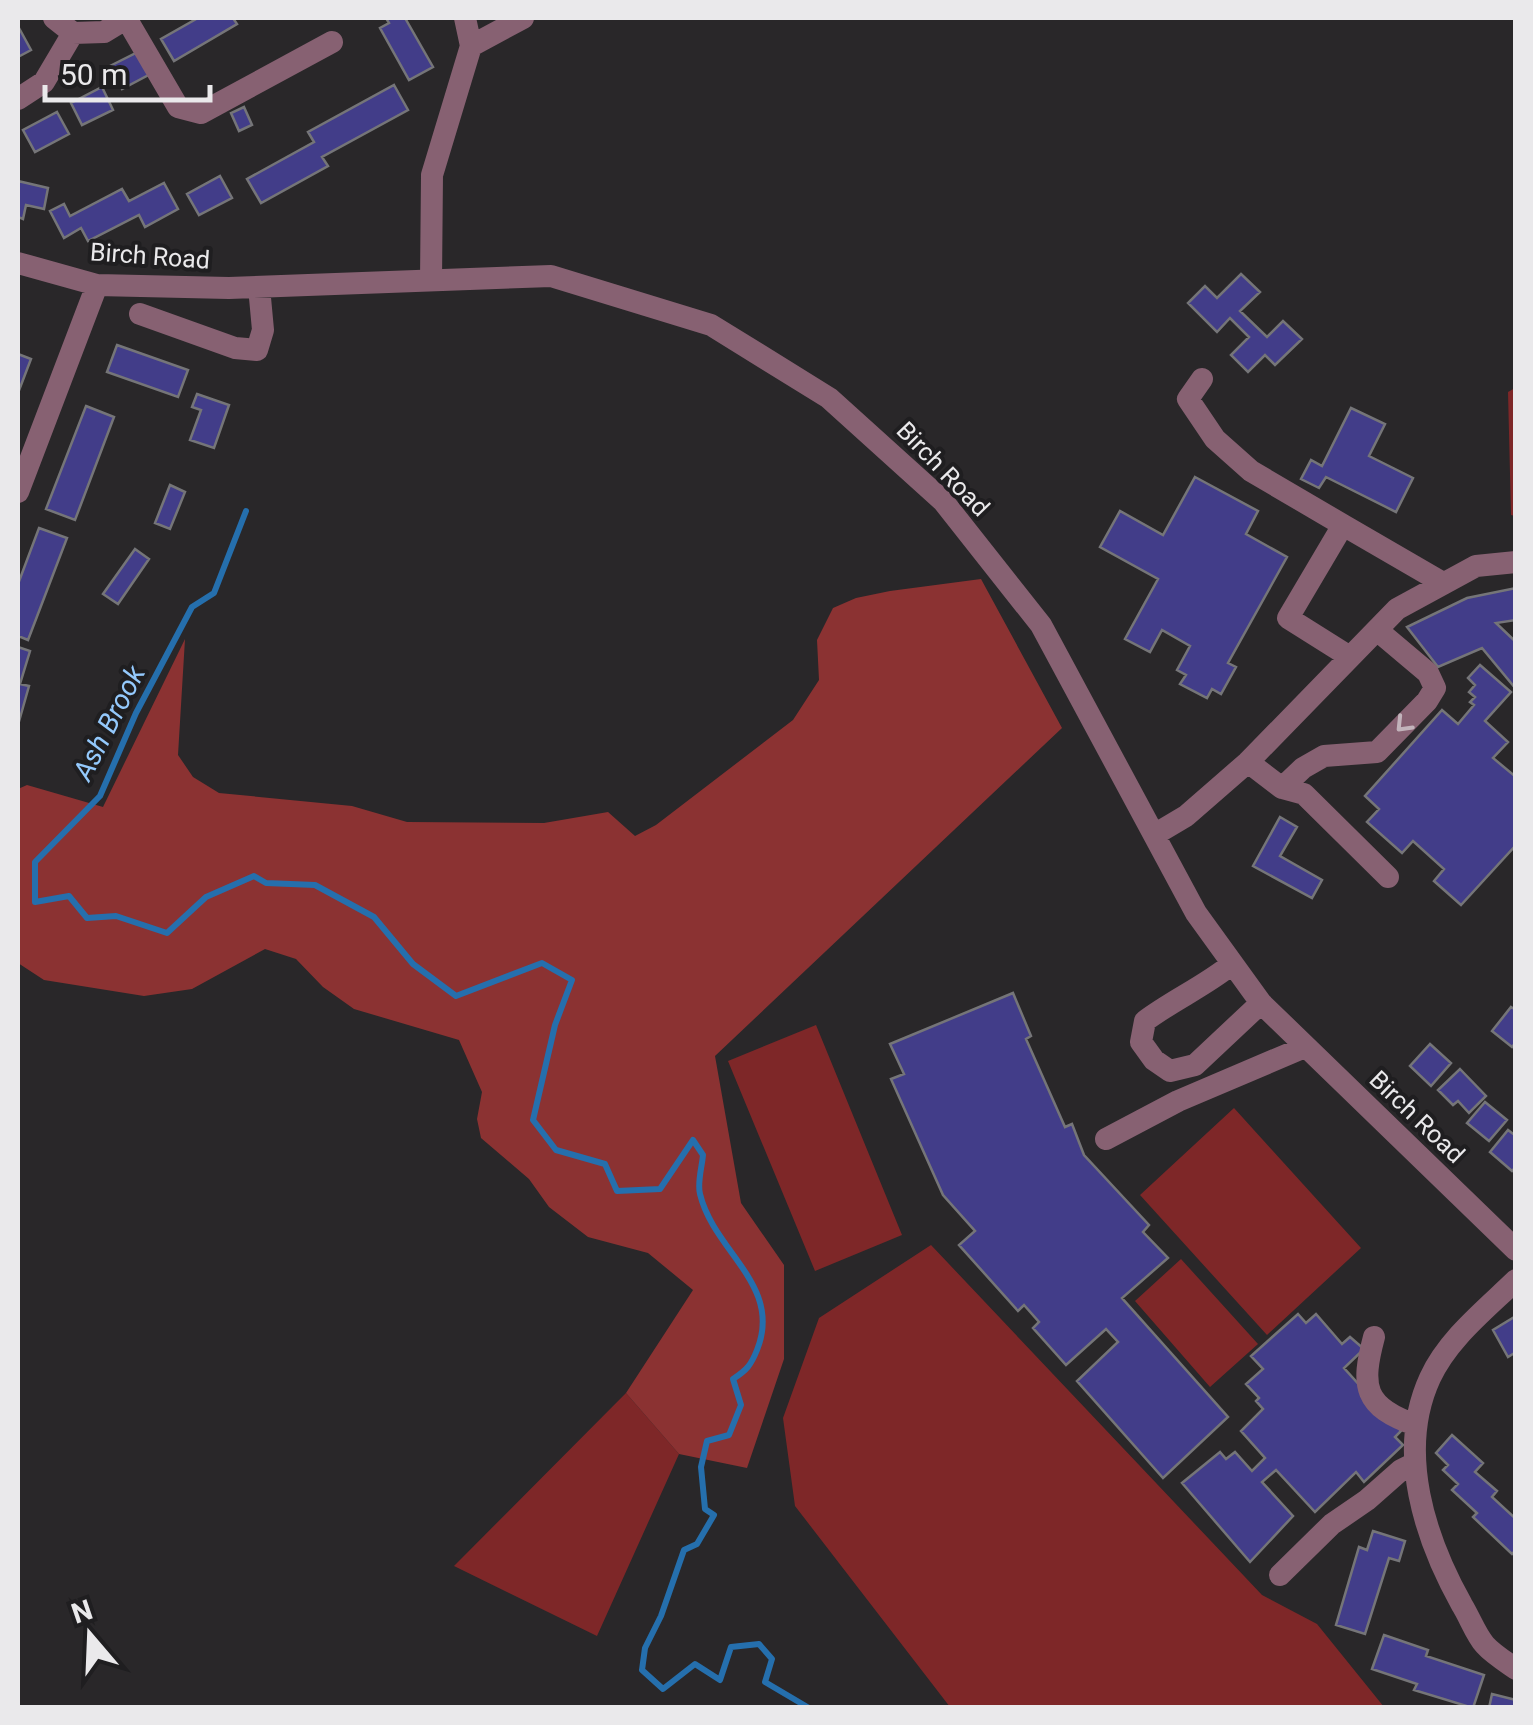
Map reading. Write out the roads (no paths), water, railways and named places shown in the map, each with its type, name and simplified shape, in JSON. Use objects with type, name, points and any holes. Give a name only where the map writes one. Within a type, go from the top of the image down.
[{"type":"street","points":[[54,18],[73,33],[104,32],[126,18],[178,107],[201,113],[332,42]]},
{"type":"street","points":[[431,280],[432,175],[471,46],[465,18]]},
{"type":"street","points":[[471,46],[522,18]]},
{"type":"street","points":[[18,99],[44,82],[73,33]]},
{"type":"street","name":"Birch Road","points":[[18,263],[98,285],[260,287],[551,276],[711,325],[830,398],[943,501],[1041,625],[1196,913],[1261,1003],[1516,1250]]},
{"type":"street","points":[[20,478],[98,285]]},
{"type":"street","points":[[140,314],[235,348],[257,350],[264,330],[260,287]]},
{"type":"street","points":[[1202,379],[1188,399],[1215,439],[1251,470],[1443,584]]},
{"type":"street","points":[[1344,524],[1288,618],[1350,657]]},
{"type":"street","points":[[1154,835],[1186,816],[1248,762],[1397,609],[1476,566],[1516,562]]},
{"type":"street","points":[[1282,788],[1303,768],[1324,756],[1377,752],[1427,701],[1434,688],[1428,672],[1377,630]]},
{"type":"street","points":[[1248,762],[1282,788],[1304,794],[1388,877]]},
{"type":"street","points":[[1170,1072],[1154,1060],[1142,1042],[1145,1021],[1232,964]]},
{"type":"street","points":[[1162,1109],[1158,1094],[1170,1072],[1195,1065],[1261,1003]]},
{"type":"street","points":[[1106,1138],[1305,1046]]},
{"type":"street","points":[[1516,1280],[1454,1341],[1430,1378],[1416,1425],[1416,1463],[1426,1527],[1442,1569],[1485,1645],[1516,1669]]},
{"type":"street","points":[[1374,1337],[1365,1370],[1368,1391],[1384,1409],[1416,1425]]},
{"type":"street","points":[[1280,1574],[1332,1524],[1400,1470],[1416,1463]]},
{"type":"waterway","name":"Ash Brook","points":[[246,511],[214,593],[192,607],[136,713],[100,796],[35,862],[35,902],[69,896],[87,918],[116,916],[167,933],[206,897],[254,876],[266,883],[315,885],[374,917],[413,964],[456,996],[542,963],[572,980],[555,1025],[533,1120],[556,1150],[605,1164],[617,1191],[660,1189],[693,1140],[703,1155],[699,1190],[708,1215],[744,1269],[761,1306],[763,1327],[757,1350],[748,1367],[733,1379],[741,1405],[729,1435],[707,1441],[701,1467],[705,1509],[714,1515],[697,1544],[684,1550],[661,1616],[645,1648],[642,1670],[663,1689],[695,1664],[720,1680],[731,1647],[759,1644],[772,1659],[765,1682],[809,1708]]}]
